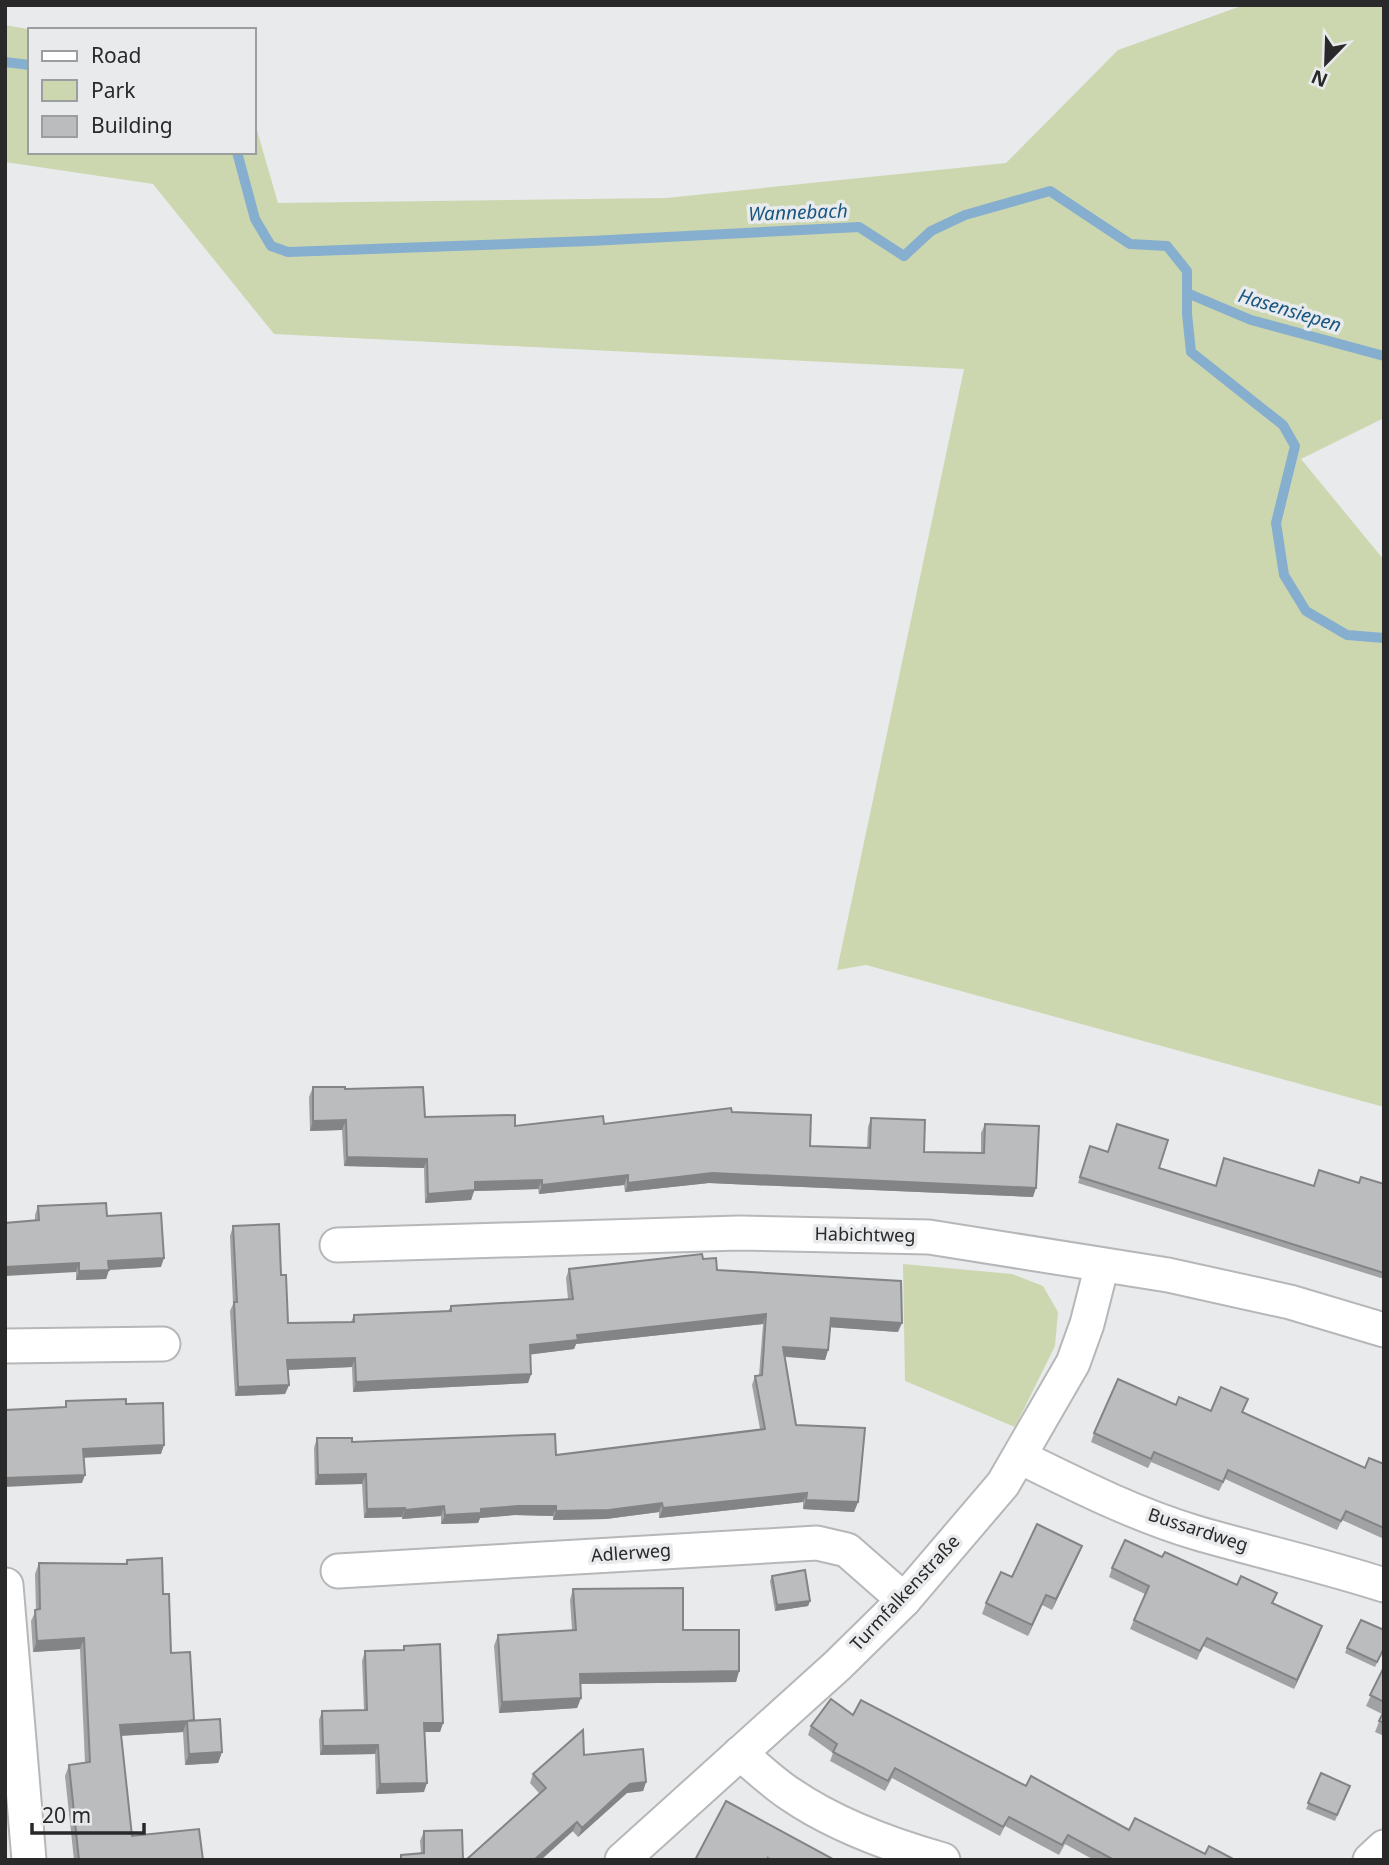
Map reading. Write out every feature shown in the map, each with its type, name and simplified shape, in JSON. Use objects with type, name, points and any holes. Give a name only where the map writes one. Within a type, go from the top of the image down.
[{"type":"street","name":"Habichtweg","points":[[337,1245],[739,1233],[915,1236],[1168,1275],[1290,1301],[1384,1330]]},
{"type":"street","name":"Turmfalkenstraße","points":[[622,1860],[838,1665],[904,1600],[1003,1484],[1073,1363],[1087,1324],[1102,1265]]},
{"type":"street","points":[[5,1346],[163,1344]]},
{"type":"street","name":"Bussardweg","points":[[1020,1457],[1127,1507],[1195,1532],[1335,1569],[1384,1585]]},
{"type":"street","name":"Adlerweg","points":[[338,1571],[817,1543],[847,1549],[904,1600]]},
{"type":"street","points":[[6,1585],[29,1860]]},
{"type":"street","points":[[740,1753],[790,1794],[846,1825],[909,1850],[943,1860]]},
{"type":"street","points":[[1370,1860],[1384,1847]]},
{"type":"green space","points":[[1244,5],[1384,5],[1384,418],[1301,459],[1384,560],[1384,1107],[866,965],[837,970],[964,369],[274,334],[153,184],[5,162],[5,25],[28,29],[28,154],[256,154],[256,127],[278,203],[666,198],[1006,163],[1118,50]]},
{"type":"green space","points":[[903,1264],[1012,1274],[1043,1286],[1058,1312],[1055,1346],[1015,1427],[905,1381]]},
{"type":"building","points":[[313,1087],[423,1087],[425,1117],[515,1115],[515,1126],[603,1116],[604,1124],[731,1108],[732,1112],[811,1115],[810,1146],[870,1148],[871,1118],[925,1120],[924,1152],[984,1153],[985,1124],[1039,1126],[1036,1188],[712,1173],[628,1183],[628,1175],[542,1185],[542,1180],[475,1182],[475,1190],[428,1194],[427,1159],[347,1157],[346,1120],[313,1121]]},
{"type":"building","points":[[1117,1124],[1168,1140],[1159,1168],[1216,1186],[1224,1158],[1314,1186],[1319,1170],[1359,1183],[1361,1177],[1384,1184],[1384,1273],[1080,1177],[1090,1146],[1108,1152]]},
{"type":"building","points":[[106,1203],[107,1216],[161,1213],[164,1258],[108,1261],[109,1270],[79,1271],[79,1263],[5,1267],[5,1223],[39,1220],[38,1206]]},
{"type":"building","points":[[279,1224],[281,1275],[286,1275],[288,1323],[354,1322],[354,1315],[451,1311],[451,1306],[573,1299],[569,1269],[702,1254],[703,1259],[716,1258],[717,1270],[901,1281],[902,1323],[831,1318],[828,1350],[783,1347],[796,1425],[865,1428],[858,1502],[806,1500],[807,1493],[663,1508],[662,1503],[609,1510],[556,1511],[556,1506],[518,1506],[481,1509],[481,1513],[445,1515],[444,1506],[405,1510],[367,1509],[366,1474],[318,1475],[317,1438],[352,1438],[352,1442],[555,1434],[556,1455],[765,1429],[755,1376],[762,1375],[766,1314],[577,1335],[578,1340],[530,1345],[531,1374],[356,1382],[355,1358],[287,1360],[289,1385],[238,1387],[233,1226]]},
{"type":"building","points":[[1118,1379],[1176,1405],[1179,1397],[1211,1411],[1221,1387],[1248,1399],[1242,1412],[1365,1468],[1369,1458],[1384,1464],[1384,1528],[1346,1511],[1341,1521],[1228,1470],[1223,1482],[1154,1452],[1151,1459],[1094,1433]]},
{"type":"building","points":[[126,1399],[126,1404],[163,1403],[164,1445],[83,1449],[85,1475],[5,1478],[5,1410],[66,1407],[66,1401]]},
{"type":"building","points":[[1037,1524],[1082,1546],[1056,1599],[1046,1595],[1032,1625],[986,1603],[1001,1572],[1012,1577]]},
{"type":"building","points":[[1125,1540],[1162,1557],[1165,1552],[1237,1585],[1241,1576],[1277,1593],[1272,1603],[1322,1626],[1297,1680],[1207,1638],[1200,1651],[1134,1620],[1149,1586],[1112,1568]]},
{"type":"building","points":[[162,1558],[163,1594],[169,1594],[171,1653],[190,1652],[194,1720],[120,1725],[132,1836],[199,1829],[203,1860],[79,1860],[69,1765],[90,1762],[84,1638],[37,1641],[35,1610],[40,1609],[39,1563],[127,1564],[127,1560]]},
{"type":"building","points":[[805,1570],[810,1601],[777,1605],[772,1576]]},
{"type":"building","points":[[683,1588],[683,1630],[739,1630],[739,1671],[580,1674],[581,1698],[502,1702],[498,1635],[576,1630],[573,1589]]},
{"type":"building","points":[[1361,1620],[1384,1630],[1384,1648],[1377,1662],[1347,1648]]},
{"type":"building","points":[[440,1644],[443,1723],[424,1723],[427,1783],[380,1784],[378,1745],[323,1746],[322,1711],[367,1710],[365,1651],[404,1650],[404,1646]]},
{"type":"building","points":[[1384,1667],[1384,1702],[1370,1695]]},
{"type":"building","points":[[831,1699],[853,1715],[861,1700],[1026,1786],[1031,1776],[1129,1830],[1135,1818],[1205,1854],[1209,1846],[1235,1860],[1114,1860],[1068,1835],[1062,1845],[1009,1817],[1003,1827],[895,1768],[888,1781],[833,1752],[837,1744],[811,1726]]},
{"type":"building","points":[[220,1719],[222,1752],[189,1754],[187,1721]]},
{"type":"building","points":[[583,1730],[584,1755],[643,1749],[646,1782],[630,1784],[582,1828],[577,1822],[534,1860],[466,1860],[546,1788],[533,1774]]},
{"type":"building","points":[[1321,1773],[1350,1786],[1337,1815],[1308,1803]]},
{"type":"building","points":[[726,1801],[833,1859],[695,1860]]},
{"type":"building","points":[[462,1830],[463,1860],[401,1860],[401,1855],[424,1853],[424,1831]]},
{"type":"waterway","name":"Wannebach","points":[[5,62],[28,65]]},
{"type":"waterway","name":"Wannebach","points":[[238,154],[255,219],[271,246],[288,252],[590,241],[859,227],[904,256],[931,231],[965,215],[1050,191],[1130,244],[1167,246],[1187,271],[1187,314],[1191,352],[1283,425],[1295,446],[1276,523],[1284,575],[1306,611],[1347,635],[1384,638]]},
{"type":"waterway","name":"Hasensiepen","points":[[1187,293],[1251,320],[1384,356]]}]
